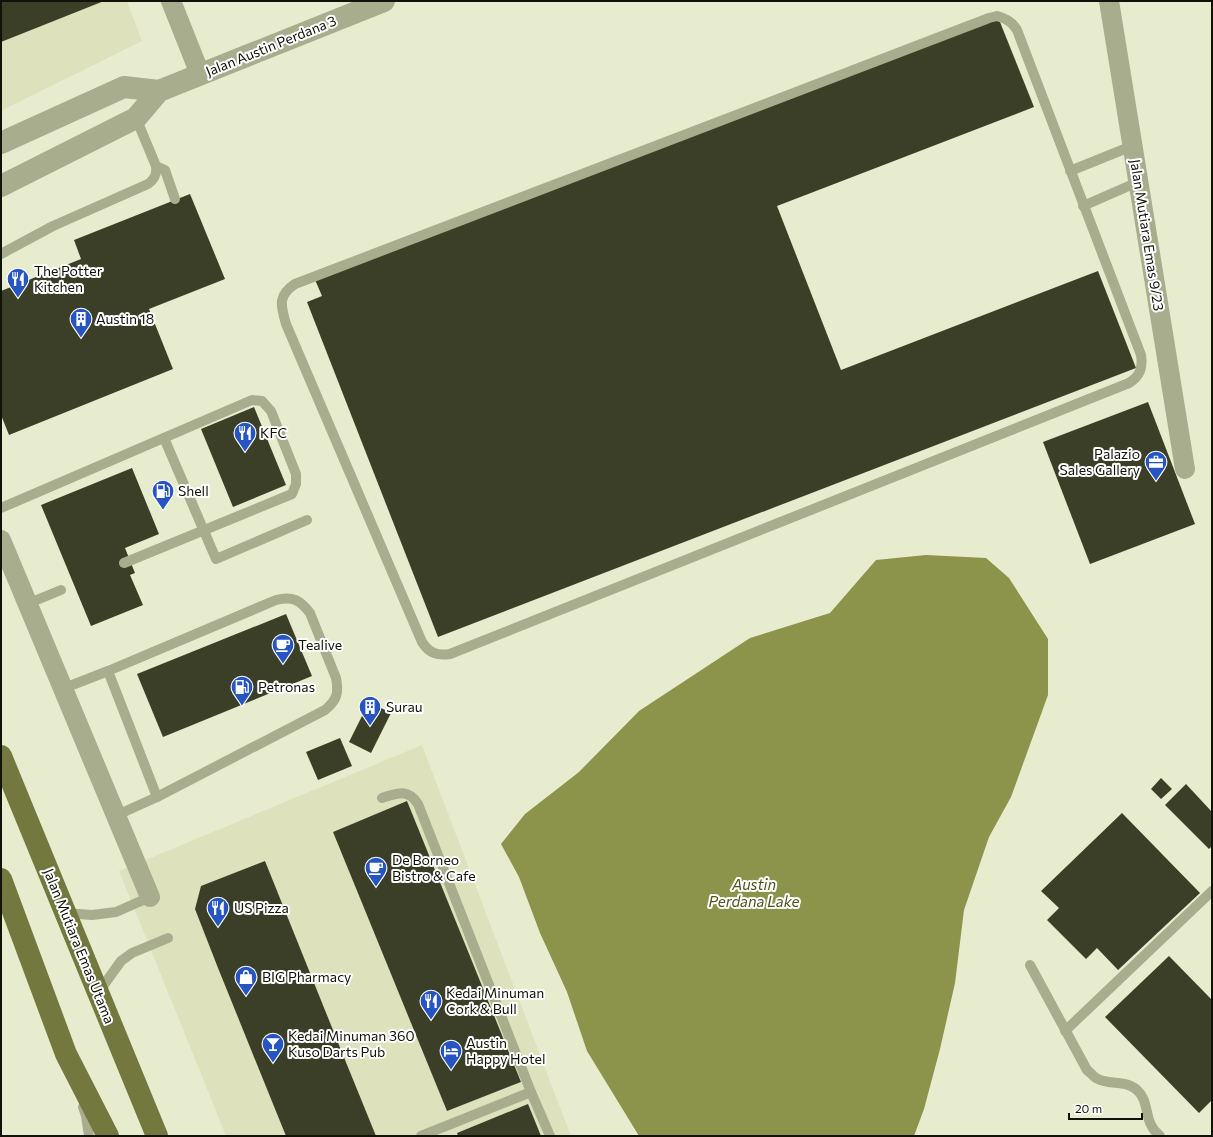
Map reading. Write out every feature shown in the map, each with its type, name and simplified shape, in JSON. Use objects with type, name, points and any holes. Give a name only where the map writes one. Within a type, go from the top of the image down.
[{"type":"main road","name":"Jalan Mutiara Emas Utama","points":[[1,756],[157,1136]]},
{"type":"main road","points":[[1,879],[66,1054],[108,1136]]},
{"type":"street","name":"Jalan Austin Perdana 3","points":[[1,186],[136,118],[159,91],[384,1]]},
{"type":"street","name":"Jalan Mutiara Emas 9/23","points":[[1109,1],[1185,469]]},
{"type":"street","points":[[177,3],[200,74]]},
{"type":"street","name":"Jalan Austin Perdana 3","points":[[124,87],[159,91]]},
{"type":"street","points":[[1,143],[124,87],[136,118]]},
{"type":"street","points":[[1,540],[150,897]]},
{"type":"lane","points":[[997,16],[1006,18],[1017,30],[1083,206],[1140,355],[1142,363],[1140,371],[1136,378],[1129,383],[450,654],[442,655],[430,652],[422,642],[286,324],[281,305],[283,296],[288,289],[295,284],[997,16]]},
{"type":"lane","points":[[1,254],[53,226],[154,180],[157,172],[156,166],[136,118]]},
{"type":"lane","points":[[1070,171],[1132,146]]},
{"type":"lane","points":[[156,166],[164,170],[175,199]]},
{"type":"lane","points":[[1083,206],[1138,182]]},
{"type":"lane","points":[[1,508],[252,400],[262,401],[271,411],[296,474],[296,484],[292,494],[124,563]]},
{"type":"lane","points":[[164,438],[216,559],[307,520]]},
{"type":"lane","points":[[27,604],[61,590]]},
{"type":"lane","points":[[62,689],[276,600],[286,598],[296,600],[304,605],[310,613],[336,678],[338,687],[337,696],[332,704],[325,710],[157,797],[115,816]]},
{"type":"lane","points":[[108,671],[157,797]]},
{"type":"lane","points":[[382,798],[401,792],[414,798],[418,804],[531,1092],[550,1136]]},
{"type":"lane","points":[[1065,1031],[1212,891]]},
{"type":"lane","points":[[65,913],[92,916],[116,912],[150,897]]},
{"type":"lane","points":[[98,993],[121,961],[132,953],[168,938]]},
{"type":"lane","points":[[1030,965],[1086,1070],[1096,1078],[1128,1084],[1141,1093],[1148,1121],[1152,1128],[1160,1136]]},
{"type":"lane","points":[[66,1054],[86,1116],[89,1136]]},
{"type":"lane","points":[[421,1136],[531,1092]]},
{"type":"shaded area","points":[[1,1],[127,1],[142,41],[1,111]]},
{"type":"shaded area","points":[[422,745],[571,1136],[226,1136],[119,871]]},
{"type":"water","name":"Austin Perdana Lake","points":[[926,555],[986,558],[1009,578],[1048,639],[1048,695],[1011,797],[989,837],[964,910],[955,983],[940,1049],[924,1109],[914,1136],[639,1136],[587,1051],[567,992],[540,933],[519,877],[501,844],[525,814],[579,772],[639,711],[750,638],[830,613],[876,560]]},
{"type":"building","points":[[1,1],[104,1],[1,42]]},
{"type":"building","points":[[996,12],[1034,107],[777,206],[841,370],[1098,271],[1136,368],[438,637],[307,302],[322,296],[313,275]]},
{"type":"building","name":"Austin 18","points":[[190,194],[225,279],[149,309],[173,369],[9,435],[1,415],[1,291],[81,259],[74,240]]},
{"type":"building","points":[[1148,402],[1195,524],[1090,564],[1043,442]]},
{"type":"building","points":[[254,407],[286,485],[233,507],[201,429]]},
{"type":"building","points":[[132,468],[159,534],[125,548],[135,573],[130,575],[143,605],[91,626],[41,505]]},
{"type":"building","points":[[286,614],[312,676],[163,737],[137,674]]},
{"type":"building","name":"Surau","points":[[369,702],[391,713],[371,753],[349,742]]},
{"type":"building","points":[[340,738],[352,766],[318,780],[306,752]]},
{"type":"building","points":[[1161,778],[1172,789],[1161,799],[1151,789]]},
{"type":"building","points":[[1186,784],[1212,812],[1212,846],[1209,849],[1165,805]]},
{"type":"building","points":[[407,801],[521,1082],[447,1111],[333,832]]},
{"type":"building","points":[[1122,813],[1200,893],[1118,970],[1097,948],[1086,959],[1047,920],[1059,908],[1041,891]]},
{"type":"building","points":[[265,861],[376,1136],[286,1136],[218,968],[195,909],[201,886]]},
{"type":"building","points":[[1169,956],[1212,1000],[1212,1100],[1199,1113],[1105,1017]]},
{"type":"building","points":[[528,1104],[541,1136],[458,1136],[457,1133]]},
{"type":"place","name":"The Potter Kitchen","points":[[18,298]]},
{"type":"place","name":"Austin 18","points":[[81,338]]},
{"type":"place","name":"KFC","points":[[245,452]]},
{"type":"place","name":"Palazio Sales Gallery","points":[[1156,482]]},
{"type":"place","name":"Shell","points":[[163,510]]},
{"type":"place","name":"Tealive","points":[[283,664]]},
{"type":"place","name":"Petronas","points":[[242,706]]},
{"type":"place","name":"Surau","points":[[370,726]]},
{"type":"place","name":"De Borneo Bistro & Cafe","points":[[376,888]]},
{"type":"place","name":"US Pizza","points":[[218,928]]},
{"type":"place","name":"BIG Pharmacy","points":[[246,996]]},
{"type":"place","name":"Kedai Minuman Cork & Bull","points":[[431,1020]]},
{"type":"place","name":"Kedai Minuman 360 Kuso Darts Pub","points":[[273,1064]]},
{"type":"place","name":"Austin Happy Hotel","points":[[451,1070]]}]
